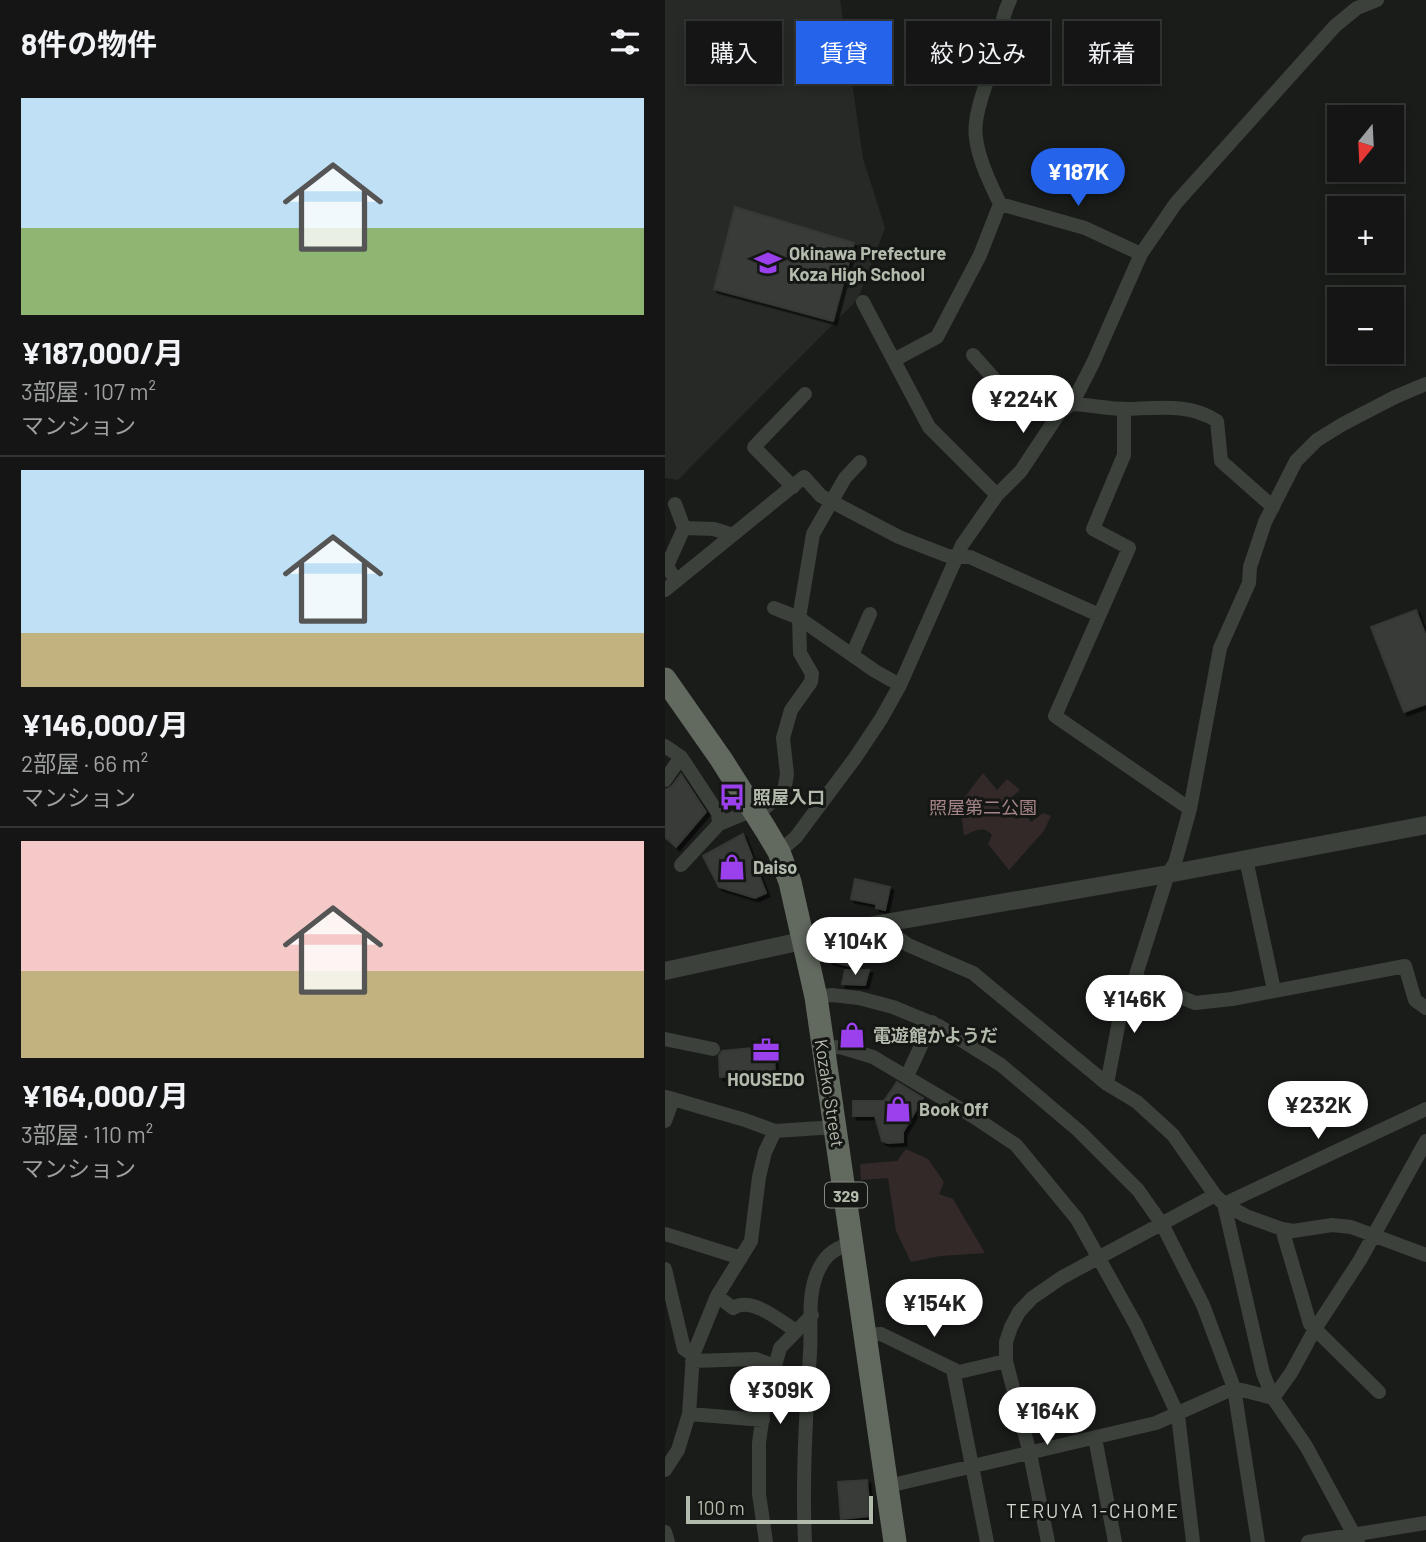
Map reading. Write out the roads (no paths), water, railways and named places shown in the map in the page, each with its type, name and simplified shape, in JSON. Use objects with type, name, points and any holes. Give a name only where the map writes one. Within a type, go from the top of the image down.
[{"type":"highway","name":"Kozako Street","points":[[665,679],[721,758],[779,852],[790,882],[816,997],[895,1542]]},
{"type":"street","points":[[894,360],[937,337],[980,255],[1000,204],[986,173],[975,136],[1003,14],[1010,0]]},
{"type":"street","points":[[779,852],[796,837],[855,758],[900,685],[962,545],[997,495],[1021,471],[1066,408],[1093,363],[1141,254],[1176,203],[1335,26],[1357,8],[1377,0]]},
{"type":"street","points":[[1000,204],[1085,228],[1141,254]]},
{"type":"street","points":[[863,302],[929,427],[997,495]]},
{"type":"street","points":[[972,355],[1012,400],[1066,408],[1124,409],[1160,406],[1188,409],[1210,416],[1217,421],[1221,461],[1273,507]]},
{"type":"street","points":[[1107,1084],[1120,1016],[1168,874],[1175,863],[1190,810],[1220,648],[1249,583],[1250,567],[1265,522],[1296,461],[1317,440],[1395,397],[1426,384]]},
{"type":"street","points":[[793,487],[754,447],[805,394]]},
{"type":"street","points":[[1124,409],[1124,455],[1093,530],[1129,548],[1055,716],[1190,810]]},
{"type":"street","points":[[681,865],[719,824],[754,813],[784,792],[787,774],[783,738],[791,710],[811,682],[812,674],[800,653],[799,618],[813,534],[845,478],[860,462]]},
{"type":"street","points":[[675,504],[684,528],[667,566],[671,585],[804,477],[821,496],[899,537],[934,551],[970,557],[1099,615]]},
{"type":"street","points":[[684,528],[714,529],[733,535]]},
{"type":"street","points":[[774,608],[799,618],[900,685]]},
{"type":"street","points":[[852,655],[870,614]]},
{"type":"street","points":[[665,746],[681,757],[718,813],[719,824]]},
{"type":"street","points":[[665,780],[681,757]]},
{"type":"street","points":[[665,971],[879,924],[1168,874],[1426,825]]},
{"type":"street","points":[[1246,859],[1274,990]]},
{"type":"street","points":[[879,924],[908,945],[973,973],[1107,1084],[1137,1102],[1173,1135],[1220,1199],[1247,1216],[1293,1231],[1332,1225],[1351,1227],[1426,1255]]},
{"type":"street","points":[[1135,978],[1195,1003],[1232,999],[1405,966],[1415,1000],[1426,1008]]},
{"type":"street","points":[[816,997],[832,995],[859,998],[932,1022],[1001,1065],[1079,1131],[1137,1190],[1162,1224],[1203,1306],[1234,1388],[1258,1542]]},
{"type":"street","points":[[907,1076],[932,1022]]},
{"type":"street","points":[[665,1039],[713,1049]]},
{"type":"street","points":[[824,1048],[840,1048],[873,1057],[1016,1145],[1077,1219],[1136,1325],[1178,1415],[1193,1542]]},
{"type":"street","points":[[665,1121],[669,1098],[775,1131],[836,1127]]},
{"type":"street","points":[[1048,1542],[1006,1358],[1006,1342],[1019,1312],[1032,1298],[1099,1256],[1162,1224],[1426,1109]]},
{"type":"street","points":[[665,1471],[678,1450],[688,1414],[692,1358],[716,1296],[751,1241],[759,1177],[765,1152],[775,1131]]},
{"type":"street","points":[[1273,1398],[1360,1260],[1426,1141]]},
{"type":"street","points":[[1220,1199],[1263,1373],[1273,1398],[1306,1446],[1356,1537]]},
{"type":"street","points":[[1282,1228],[1310,1324],[1379,1392]]},
{"type":"street","points":[[665,1234],[741,1258]]},
{"type":"street","points":[[805,1542],[804,1439],[812,1287],[820,1266],[838,1246],[853,1244]]},
{"type":"street","points":[[665,1269],[669,1303],[684,1349],[692,1358],[756,1359],[774,1366]]},
{"type":"street","points":[[716,1296],[733,1308],[738,1305],[755,1307],[796,1331]]},
{"type":"street","points":[[766,1542],[759,1494],[759,1443],[764,1406],[780,1348],[812,1315]]},
{"type":"street","points":[[867,1335],[881,1334],[959,1372],[1006,1358]]},
{"type":"street","points":[[953,1370],[987,1542]]},
{"type":"street","points":[[888,1486],[1156,1423],[1234,1388],[1273,1398]]},
{"type":"street","points":[[688,1414],[763,1420]]},
{"type":"street","points":[[1095,1438],[1115,1542]]},
{"type":"street","points":[[1308,1542],[1356,1537],[1424,1523]]},
{"type":"street","points":[[665,1532],[668,1542]]},
{"type":"place","name":"Okinawa Prefecture Koza High School","points":[[768,263]]},
{"type":"place","name":"照屋入口","points":[[732,797]]},
{"type":"place","name":"Daiso","points":[[732,867]]},
{"type":"place","name":"電遊館かようだ","points":[[852,1035]]},
{"type":"place","name":"HOUSEDO","points":[[766,1050]]},
{"type":"place","name":"Book Off","points":[[898,1109]]},
{"type":"district","name":"TERUYA 1-CHOME","points":[[1093,1510]]},
{"type":"park label","name":"照屋第二公園","points":[[983,807]]}]
